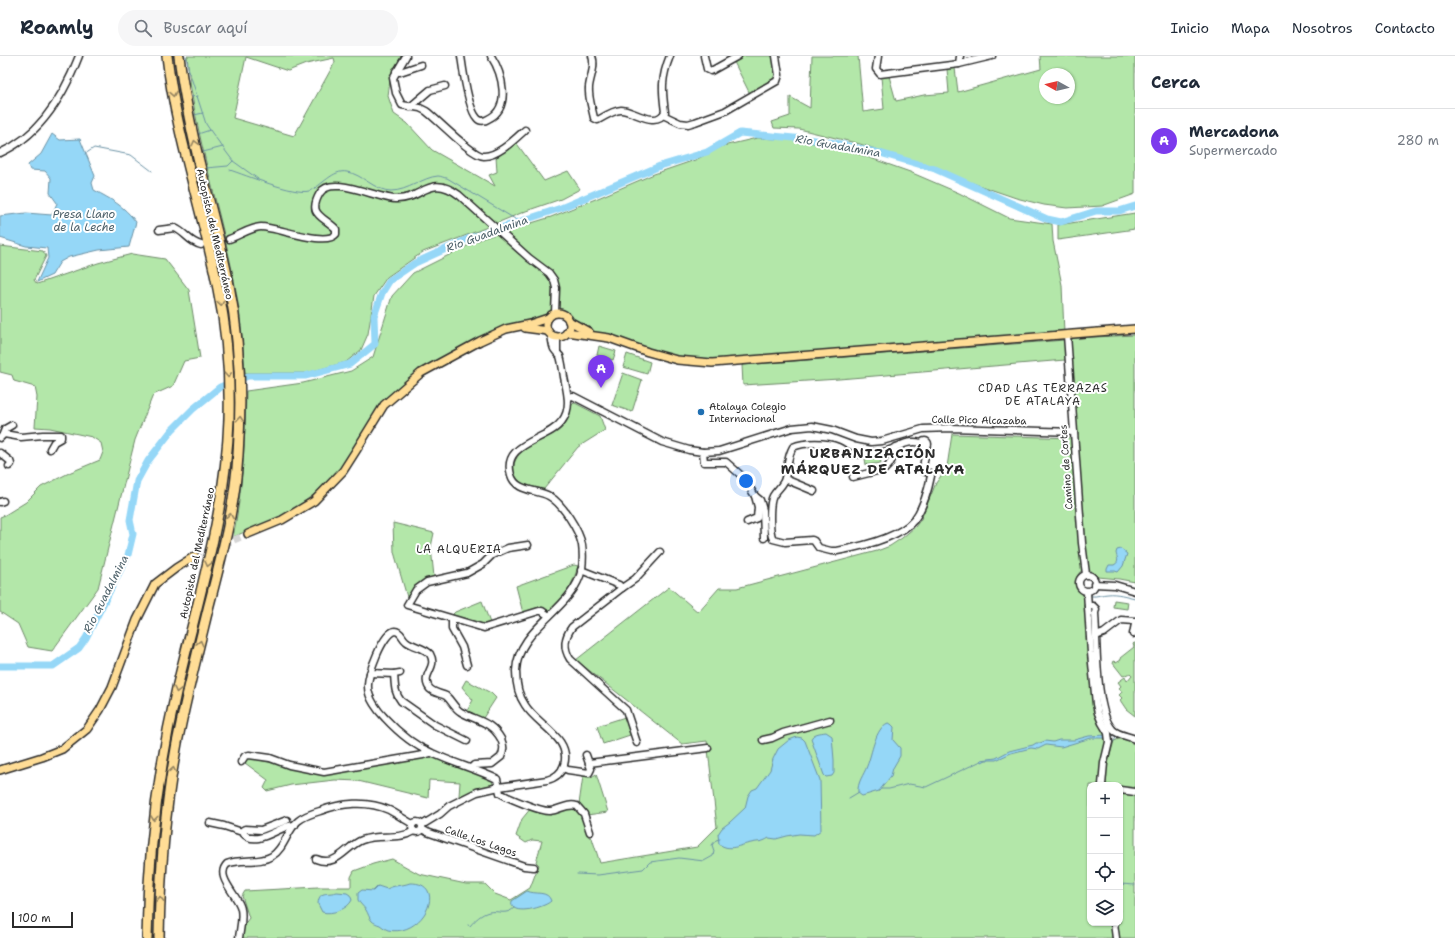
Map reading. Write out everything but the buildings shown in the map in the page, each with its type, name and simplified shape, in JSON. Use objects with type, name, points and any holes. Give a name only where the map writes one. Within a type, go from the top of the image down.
[{"type":"highway","name":"Autopista del Mediterráneo","points":[[147,938],[152,834],[164,752],[177,689],[214,538],[221,500],[226,457],[228,394],[226,336],[219,290],[189,170],[174,99],[167,56]]},
{"type":"highway","name":"Autopista del Mediterráneo","points":[[159,938],[164,838],[171,781],[181,722],[220,567],[228,526],[238,458],[240,386],[236,331],[230,286],[192,132],[180,56]]},
{"type":"main road","points":[[248,534],[282,520],[314,501],[343,471],[384,405],[421,373],[506,329],[530,324],[548,318],[555,313],[562,314],[568,318],[569,321],[582,329],[600,336],[677,360],[712,363],[1135,329]]},
{"type":"main road","points":[[548,318],[546,325],[552,334]]},
{"type":"main road","points":[[568,332],[569,321]]},
{"type":"main road","points":[[496,334],[522,328],[535,328],[562,336],[568,332],[600,336]]},
{"type":"main road","points":[[0,770],[62,749],[87,729],[100,710],[112,687],[137,620],[155,584],[195,556]]},
{"type":"street","points":[[0,153],[23,140],[46,117],[60,96],[80,56]]},
{"type":"street","points":[[406,56],[393,78],[396,93],[402,105],[420,108],[426,111],[475,153],[482,156],[496,153],[525,130]]},
{"type":"street","points":[[461,56],[473,113],[478,120],[481,121],[496,114],[500,106],[502,94],[500,74],[497,65],[491,56]]},
{"type":"street","points":[[592,56],[593,62],[589,95],[596,119],[598,120],[621,110],[650,119],[658,119],[664,115],[662,84],[665,69],[670,56]]},
{"type":"street","points":[[704,56],[707,69],[711,71],[738,56]]},
{"type":"street","points":[[664,115],[680,123],[688,124],[725,111],[777,81],[779,75],[776,56]]},
{"type":"street","points":[[878,56],[876,69],[880,74],[959,64],[992,56]]},
{"type":"street","points":[[959,64],[960,56]]},
{"type":"street","points":[[396,71],[400,72],[421,65]]},
{"type":"street","points":[[410,107],[430,90],[444,86]]},
{"type":"street","points":[[229,239],[259,227],[318,238],[335,236],[336,229],[323,219],[316,211],[314,206],[315,201],[322,189],[339,186],[372,193],[384,198],[397,199],[411,196],[432,186],[442,187],[459,195],[529,258],[549,273],[554,280],[556,288],[555,313]]},
{"type":"street","points":[[159,230],[175,228],[186,235],[190,241],[201,245]]},
{"type":"street","points":[[239,938],[242,919],[241,907],[223,876],[223,870],[227,864],[230,863],[270,857],[279,850],[298,821],[338,805],[373,805],[389,810],[418,832],[426,823],[449,806],[467,796],[499,787],[554,778],[563,768],[565,761],[563,745],[530,712],[521,697],[517,685],[517,664],[526,641],[568,598],[581,570],[583,558],[582,544],[573,524],[564,510],[552,498],[548,495],[517,485],[512,479],[510,472],[511,458],[517,450],[547,433],[561,422],[568,407],[568,397],[560,359],[557,353],[556,342],[552,334]]},
{"type":"street","name":"Camino de Cortes","points":[[1067,335],[1086,574]]},
{"type":"street","name":"Calle Pico Alcazaba","points":[[568,397],[572,396],[662,442],[684,449],[703,452],[719,450],[792,428],[802,427],[823,428],[856,439],[871,442],[882,441],[923,429],[950,428],[1074,432]]},
{"type":"street","points":[[12,425],[5,429],[2,436],[21,437],[61,435],[61,438],[54,442],[50,449]]},
{"type":"street","points":[[923,429],[926,454],[923,468],[924,471],[931,474],[931,476],[920,511],[910,524],[883,539],[844,550],[831,551],[819,548],[814,541],[807,539],[785,542],[773,539],[771,537],[770,505],[773,496],[785,479],[789,454],[793,447],[805,444],[830,445],[854,454],[884,452],[910,442],[924,444]]},
{"type":"street","points":[[853,477],[886,469],[892,460],[895,447]]},
{"type":"street","points":[[703,452],[704,462],[723,462],[728,464],[743,477],[755,496],[762,503],[764,538]]},
{"type":"street","points":[[0,453],[10,461],[9,466]]},
{"type":"street","points":[[785,479],[814,491]]},
{"type":"street","points":[[747,522],[757,518],[758,507],[755,496]]},
{"type":"street","points":[[528,545],[508,548],[492,556],[483,564],[467,573],[427,582],[416,590],[407,605],[484,628],[539,611],[542,611],[549,616]]},
{"type":"street","points":[[637,743],[626,710],[570,659],[566,653],[565,639],[572,627],[635,579],[660,552]]},
{"type":"street","points":[[581,570],[619,585],[622,588]]},
{"type":"street","points":[[1086,574],[1091,575],[1094,584],[1091,591],[1087,592],[1081,589],[1080,586],[1080,578],[1082,575],[1086,574]]},
{"type":"street","points":[[1094,584],[1115,585],[1135,591]]},
{"type":"street","points":[[1087,592],[1090,606],[1091,653],[1096,704],[1102,723],[1108,733],[1109,742],[1104,763],[1102,782]]},
{"type":"street","points":[[1090,606],[1096,609],[1096,636],[1100,695],[1105,718],[1111,728],[1117,733],[1135,739]]},
{"type":"street","points":[[452,619],[452,629],[462,647],[467,665]]},
{"type":"street","points":[[1096,636],[1104,633],[1121,620],[1135,622],[1133,634]]},
{"type":"street","points":[[471,768],[474,765],[492,764],[497,761],[504,751],[504,745],[495,730],[490,726],[460,712],[446,696],[436,693],[428,687],[427,675],[432,666],[432,658],[428,652],[406,641],[400,633],[393,632],[389,635],[376,656],[368,681],[368,688],[376,707],[385,718],[405,736],[430,753],[497,779],[499,792],[502,795],[549,812],[569,805],[577,806],[584,814],[590,832]]},
{"type":"street","points":[[370,673],[397,674],[395,690],[401,701],[434,725],[467,741]]},
{"type":"street","points":[[763,740],[772,738],[783,732],[830,720]]},
{"type":"street","points":[[589,764],[708,748]]},
{"type":"street","points":[[241,762],[245,756],[255,755],[324,772],[415,757],[430,753]]},
{"type":"street","points":[[563,768],[588,774],[591,770],[586,755]]},
{"type":"street","points":[[1123,790],[1135,792]]},
{"type":"street","points":[[242,832],[245,829],[256,831],[265,829],[287,820]]},
{"type":"street","points":[[316,859],[326,861],[333,860],[362,840],[406,835],[419,822],[422,827]]},
{"type":"street","points":[[210,823],[242,832],[245,836],[261,837],[276,833],[291,825],[295,825]]},
{"type":"street","name":"Calle Los Lagos","points":[[422,827],[427,832],[524,866],[534,867]]},
{"type":"street","points":[[1114,926],[1116,938]]},
{"type":"green space","points":[[187,56],[403,56],[390,80],[388,96],[394,114],[407,123],[432,150],[495,186],[489,175],[497,172],[496,156],[515,141],[544,181],[568,171],[580,189],[561,199],[526,211],[423,252],[387,277],[374,296],[368,334],[361,350],[346,362],[306,373],[245,373],[241,322],[236,291],[202,145]],"holes":[[[246,57],[288,71],[306,64],[334,58],[335,62],[294,136],[233,118]]]},
{"type":"green space","points":[[743,56],[775,56],[776,80],[751,96],[734,62]]},
{"type":"green space","points":[[812,56],[858,56],[863,112],[884,109],[881,77],[889,76],[896,101],[924,95],[949,93],[947,69],[955,68],[958,92],[1039,70],[1039,104],[1075,104],[1075,68],[1041,68],[1040,56],[1135,56],[1135,194],[1102,206],[1067,208],[1044,205],[1016,198],[929,166],[860,144],[799,129],[774,128],[772,122],[790,116],[790,97],[810,108]]},
{"type":"green space","points":[[757,138],[796,140],[842,148],[910,172],[959,193],[1009,218],[1052,224],[1053,241],[1062,285],[1064,333],[724,360],[688,359],[654,352],[618,338],[592,332],[579,325],[560,309],[550,312],[539,320],[500,329],[429,364],[403,383],[381,403],[340,469],[316,493],[288,513],[233,537],[243,464],[246,391],[303,383],[351,371],[373,357],[392,296],[413,273],[483,238],[551,217],[654,174],[695,160],[723,146]]},
{"type":"green space","points":[[1135,213],[1135,229],[1058,240],[1058,225]]},
{"type":"green space","points":[[0,246],[43,251],[46,256],[34,280],[37,284],[98,263],[132,254],[165,259],[189,290],[200,358],[184,361],[173,386],[153,395],[135,440],[98,588],[52,651],[28,647],[18,624],[0,612],[0,517],[26,502],[41,487],[100,460],[103,452],[101,443],[92,437],[50,428],[35,427],[37,397],[35,387],[14,381],[12,375],[0,372]]},
{"type":"green space","points":[[1135,335],[1135,582],[1098,577],[1087,567],[1070,343],[1074,338]]},
{"type":"green space","points":[[1065,340],[1067,360],[839,379],[743,385],[742,365]]},
{"type":"green space","points":[[599,346],[616,351],[613,360],[597,355]]},
{"type":"green space","points":[[627,354],[650,362],[647,374],[623,367]]},
{"type":"green space","points":[[623,373],[642,380],[632,412],[612,405]]},
{"type":"green space","points":[[575,403],[600,416],[605,430],[578,447],[544,489],[522,483],[518,480],[514,472],[514,464],[518,457],[530,446],[555,434],[561,429],[567,420],[572,404]]},
{"type":"green space","points":[[952,434],[1072,438],[1083,569],[1077,576],[1076,585],[1079,591],[1086,598],[1096,712],[1107,735],[1100,782],[1087,782],[1087,926],[1111,926],[1112,938],[242,938],[244,925],[249,918],[242,896],[245,891],[318,887],[351,887],[351,877],[354,871],[392,859],[419,874],[466,884],[485,884],[495,894],[511,900],[530,888],[539,865],[536,862],[542,841],[532,840],[526,843],[516,836],[522,819],[531,808],[560,810],[575,807],[583,817],[589,837],[592,838],[600,863],[697,847],[717,827],[707,741],[682,744],[576,660],[669,587],[698,612],[719,588],[737,588],[877,551],[890,546],[915,527],[921,519],[936,483],[947,467]]},
{"type":"green space","points":[[880,457],[881,463],[866,465],[865,459]]},
{"type":"green space","points":[[393,523],[434,533],[431,547],[434,577],[419,584],[407,597],[394,552]]},
{"type":"green space","points":[[574,565],[578,566],[571,585],[551,611],[540,609],[523,613],[516,586]]},
{"type":"green space","points":[[1114,600],[1128,602],[1127,609],[1113,607]]},
{"type":"green space","points":[[482,601],[490,623],[482,625],[451,616],[455,612]]},
{"type":"green space","points":[[1134,643],[1135,716],[1126,709],[1120,700],[1122,698],[1119,695],[1122,692],[1119,688],[1121,686],[1118,682],[1125,677],[1127,681],[1132,675],[1130,673],[1123,676],[1112,662],[1114,661],[1116,663],[1121,660],[1120,658],[1134,647]]},
{"type":"green space","points":[[466,680],[491,693],[496,698],[483,718],[467,711],[473,700],[462,687]]},
{"type":"green space","points":[[625,717],[630,735],[603,744],[597,726]]},
{"type":"green space","points":[[1125,739],[1135,745],[1135,790],[1123,789],[1123,782],[1106,782],[1106,769],[1114,741]]},
{"type":"green space","points":[[424,757],[441,759],[492,779],[493,784],[459,796],[460,782],[429,780],[428,798],[358,781],[335,780],[291,785],[267,791],[264,788],[268,780],[245,763],[245,760],[250,758],[320,773]]},
{"type":"green space","points":[[596,774],[608,812],[587,815],[579,804],[583,776],[592,777]]},
{"type":"green space","points":[[1123,792],[1135,794],[1135,938],[1117,938],[1116,926],[1123,926]]},
{"type":"water","name":"Presa Llano de la Leche","points":[[52,134],[60,140],[80,139],[95,176],[92,183],[94,190],[122,207],[136,222],[129,247],[99,250],[69,257],[60,262],[52,275],[37,282],[48,258],[47,248],[26,246],[0,238],[0,216],[26,213],[52,215],[57,203],[50,193],[51,178],[45,171],[30,170],[28,165],[41,154]]},
{"type":"water","points":[[1121,549],[1127,554],[1123,566],[1118,572],[1107,571],[1109,565],[1114,565],[1117,563],[1118,560],[1116,553],[1117,550]]},
{"type":"water","points":[[888,723],[894,727],[893,740],[900,748],[900,756],[893,768],[891,776],[879,791],[862,796],[858,793],[858,789],[874,742],[880,730]]},
{"type":"water","points":[[826,732],[832,736],[834,773],[832,776],[826,777],[811,739],[815,734]]},
{"type":"water","points":[[1107,735],[1107,739],[1091,738],[1061,747],[1046,745],[1038,749],[1031,748],[1011,753],[996,760],[986,760],[982,762],[981,760],[996,758],[1009,751],[1045,741],[1053,742],[1059,740],[1074,740],[1089,736]]},
{"type":"water","points":[[797,737],[802,738],[805,741],[820,780],[821,830],[814,835],[799,834],[776,839],[769,838],[731,848],[727,848],[719,844],[718,834],[722,828],[745,808],[748,796],[752,790],[757,788],[770,770],[778,749],[789,740]]},
{"type":"water","points":[[410,883],[422,885],[428,891],[430,900],[427,909],[421,918],[412,926],[401,930],[388,930],[372,921],[358,900],[358,893],[362,890],[373,891],[378,886],[387,889]]},
{"type":"water","points":[[527,891],[547,895],[551,901],[547,904],[527,910],[515,909],[512,906],[512,901]]},
{"type":"water","points":[[337,892],[347,893],[350,895],[352,900],[350,903],[343,909],[335,912],[322,912],[318,904],[320,897],[324,894]]},
{"type":"waterway","points":[[186,56],[189,71],[206,124],[233,161],[258,179]]},
{"type":"waterway","points":[[191,97],[198,96]]},
{"type":"waterway","points":[[194,115],[203,113]]},
{"type":"waterway","points":[[198,134],[210,130]]},
{"type":"waterway","name":"Rio Guadalmina","points":[[0,666],[53,666],[79,648],[86,638],[128,555],[133,534],[130,520],[137,481],[148,461],[172,430],[193,409],[220,387],[248,376],[305,376],[350,364],[375,344],[374,316],[382,293],[390,280],[415,263],[470,238],[561,208],[660,166],[707,152],[740,133],[815,140],[880,153],[935,169],[1047,219],[1061,222],[1096,211],[1119,211],[1135,206]]},
{"type":"waterway","points":[[203,152],[223,147]]},
{"type":"waterway","points":[[85,154],[94,148],[131,155],[152,171]]},
{"type":"waterway","points":[[206,168],[228,166],[233,161]]},
{"type":"waterway","points":[[230,170],[258,180],[293,190],[302,191],[314,189],[332,175],[342,172],[353,173],[374,186],[391,191],[403,189],[432,177],[439,176],[447,178],[520,222]]},
{"type":"waterway","points":[[1091,596],[1115,594],[1135,598]]},
{"type":"waterway","points":[[1111,737],[1122,738]]},
{"type":"waterway","points":[[1111,745],[1116,738]]},
{"type":"waterway","points":[[881,789],[889,789],[909,784],[926,787],[981,761]]},
{"type":"waterway","points":[[849,798],[859,792]]},
{"type":"waterway","points":[[577,874],[598,875],[643,869],[650,862],[679,858],[704,861],[713,856],[714,851],[712,845],[716,840],[720,839]]},
{"type":"waterway","points":[[1123,884],[1135,885]]},
{"type":"waterway","points":[[468,925],[470,926],[483,914],[492,912],[508,912],[514,908]]},
{"type":"waterway","points":[[1118,926],[1119,935]]},
{"type":"tunnel","points":[[195,556],[248,534]]},
{"type":"place","name":"Mercadona","points":[[601,388]]},
{"type":"place","name":"Atalaya Colegio Internacional","points":[[701,412]]},
{"type":"district","name":"CDAD LAS TERRAZAS DE ATALAYA","points":[[1043,394]]},
{"type":"district","name":"URBANIZACIÓN MÁRQUEZ DE ATALAYA","points":[[873,462]]},
{"type":"district","name":"LA ALQUERIA","points":[[459,549]]}]
